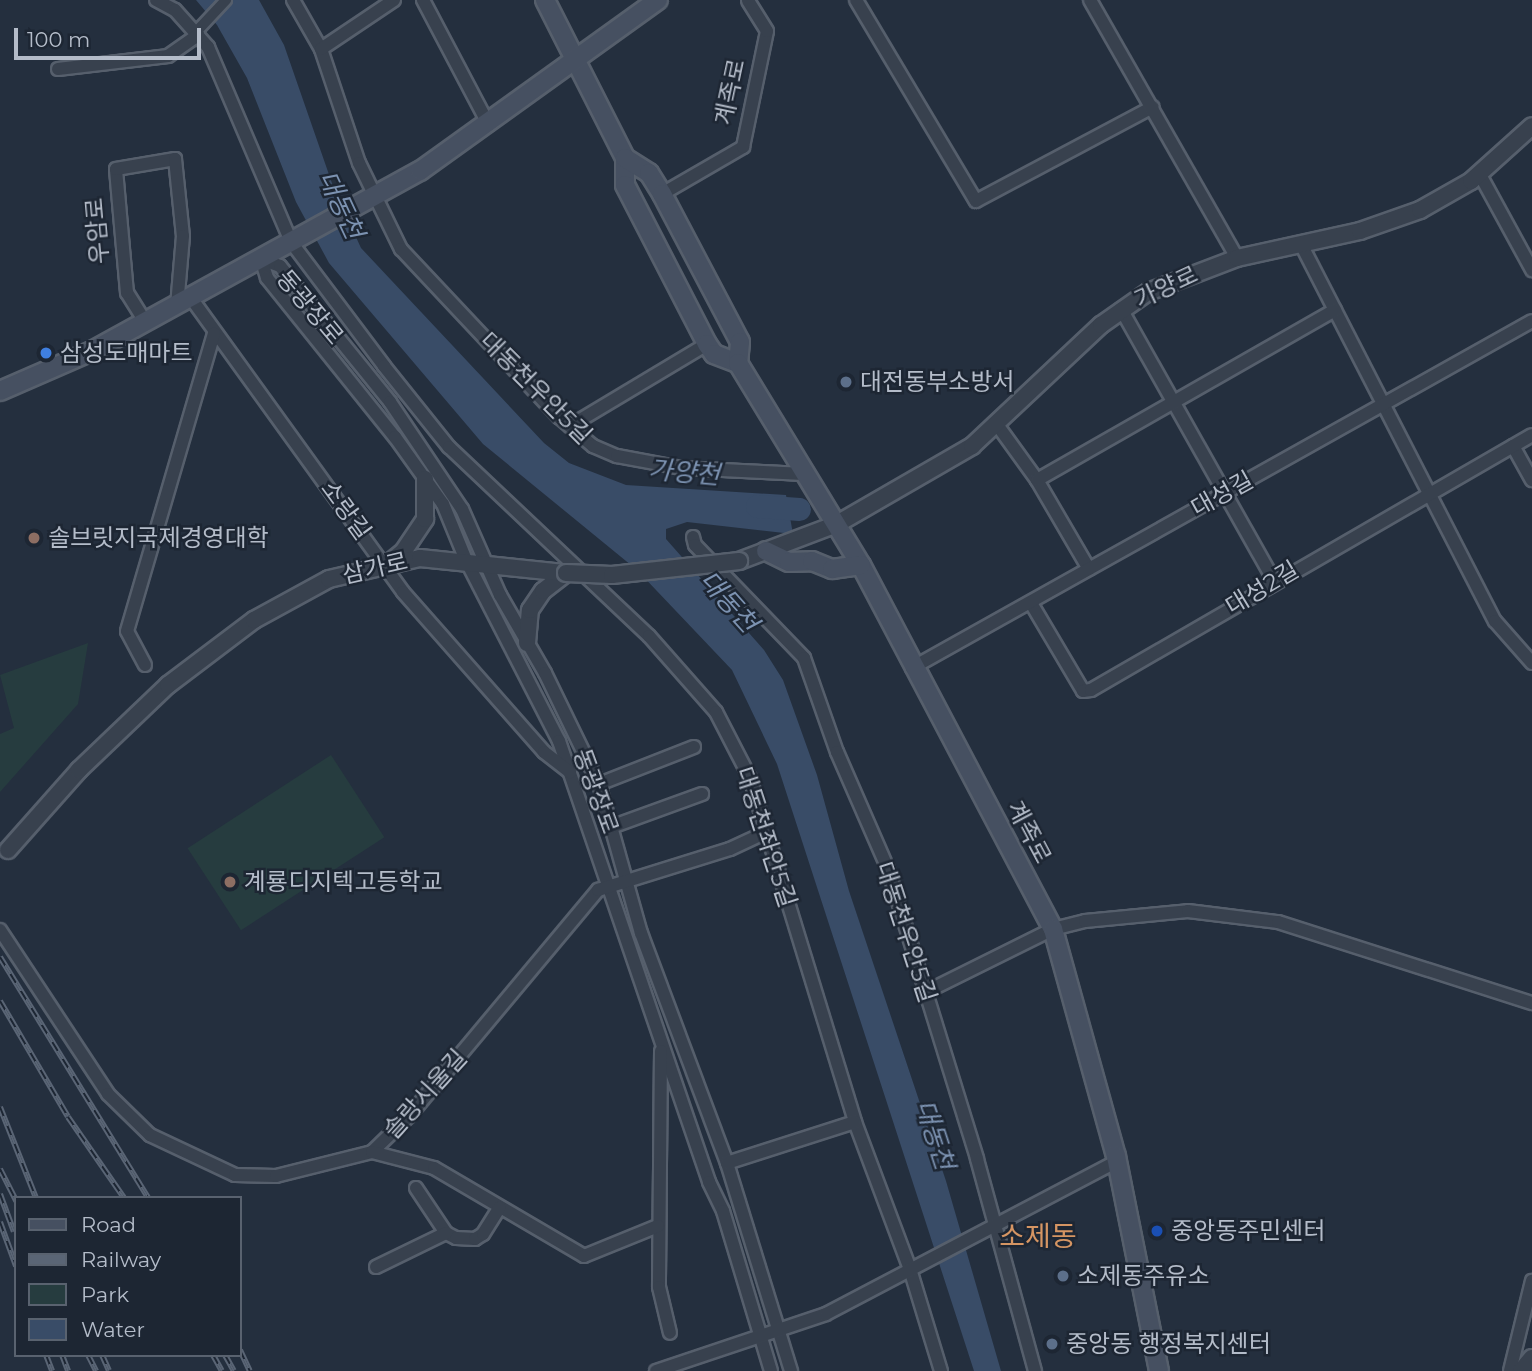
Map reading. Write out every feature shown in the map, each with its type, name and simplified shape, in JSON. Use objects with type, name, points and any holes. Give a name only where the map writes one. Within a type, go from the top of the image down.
[{"type":"main road","name":"계족로","points":[[545,0],[572,58],[625,158],[625,184],[707,344],[714,354],[738,363]]},
{"type":"main road","points":[[0,391],[146,323],[421,171],[489,125],[572,58],[658,0]]},
{"type":"main road","name":"계족로","points":[[625,158],[649,173],[662,194],[740,342],[738,363],[861,565],[912,668],[1053,929],[1117,1161],[1159,1371]]},
{"type":"main road","points":[[766,551],[789,562],[812,561],[832,569],[861,565]]},
{"type":"street","name":"대동천좌안5길","points":[[156,0],[175,10],[198,32],[229,89],[291,242],[449,447],[703,693],[746,768],[855,1122],[914,1267],[941,1371]]},
{"type":"street","points":[[58,69],[168,56],[198,32],[226,0]]},
{"type":"street","name":"대동천우안5길","points":[[293,0],[321,49],[372,196],[401,249],[570,426],[593,446],[617,456],[681,468],[804,474]]},
{"type":"street","points":[[321,49],[394,0]]},
{"type":"street","points":[[423,0],[489,125]]},
{"type":"street","name":"계족로","points":[[662,194],[743,147],[767,31],[748,0]]},
{"type":"street","points":[[856,0],[976,201],[1153,107]]},
{"type":"street","points":[[1090,0],[1237,258]]},
{"type":"street","name":"가양로","points":[[837,524],[934,471],[998,426],[1067,354],[1121,309],[1148,292],[1237,258],[1360,231],[1420,210],[1479,173],[1532,126]]},
{"type":"street","name":"우암로","points":[[146,323],[127,293],[116,169],[175,159],[183,236],[184,302]]},
{"type":"street","points":[[1479,173],[1532,270]]},
{"type":"street","points":[[1301,244],[1495,621],[1532,663]]},
{"type":"street","name":"동광장로","points":[[261,259],[267,278],[443,504],[466,560],[559,741],[709,1182],[723,1211],[771,1371]]},
{"type":"street","name":"동광장로","points":[[261,259],[280,266],[390,402],[462,509],[484,562],[599,784],[626,881],[727,1163],[791,1371]]},
{"type":"street","name":"소랑길","points":[[184,302],[214,333],[386,565],[403,592],[544,752],[570,772]]},
{"type":"street","points":[[1121,309],[1274,580]]},
{"type":"street","points":[[1037,480],[1171,400],[1335,310]]},
{"type":"street","name":"대성길","points":[[912,668],[1532,321]]},
{"type":"street","points":[[145,665],[127,631],[214,333]]},
{"type":"street","points":[[570,426],[707,344]]},
{"type":"street","points":[[998,426],[1037,480],[1089,569]]},
{"type":"street","name":"대성2길","points":[[1031,603],[1083,691],[1087,690],[1428,491],[1532,435]]},
{"type":"street","points":[[1513,446],[1532,480]]},
{"type":"street","points":[[386,565],[403,552],[425,519],[425,479]]},
{"type":"street","name":"삼가로","points":[[8,850],[79,770],[168,685],[283,603],[329,579],[420,558],[466,560],[566,573],[636,573],[738,561],[837,524]]},
{"type":"street","name":"대동천우안5길","points":[[693,537],[695,545],[804,658],[832,739],[888,869],[926,992],[990,1228],[1035,1371]]},
{"type":"street","points":[[527,643],[530,610],[543,591],[566,573]]},
{"type":"street","points":[[599,784],[694,747]]},
{"type":"street","points":[[611,827],[702,794]]},
{"type":"street","name":"솔랑시울길","points":[[0,929],[9,947],[64,1021],[108,1094],[149,1135],[235,1175],[276,1175],[372,1152],[409,1116],[598,890],[730,849],[766,832]]},
{"type":"street","points":[[926,992],[1053,929],[1085,921],[1188,911],[1255,918],[1349,942],[1532,1003]]},
{"type":"street","points":[[662,1043],[657,1226],[659,1287],[670,1333]]},
{"type":"street","points":[[727,1163],[855,1122]]},
{"type":"street","points":[[372,1152],[434,1168],[584,1256],[657,1226]]},
{"type":"street","points":[[656,1371],[826,1314],[1117,1161]]},
{"type":"street","points":[[416,1188],[446,1233]]},
{"type":"street","points":[[376,1267],[446,1233],[475,1239],[499,1208]]},
{"type":"street","points":[[1510,1371],[1532,1281]]},
{"type":"street","points":[[1521,1371],[1532,1358]]},
{"type":"green space","points":[[88,643],[78,704],[0,792],[0,734],[14,728],[0,675]]},
{"type":"green space","points":[[331,755],[384,837],[241,930],[188,848]]},
{"type":"water","name":"대동천","points":[[196,0],[259,0],[284,45],[334,189],[361,248],[544,443],[569,463],[626,485],[786,495],[793,534],[687,522],[666,529],[666,539],[764,650],[783,680],[817,775],[849,891],[946,1181],[1001,1371],[974,1371],[777,764],[732,670],[637,570],[483,444],[329,263],[296,202],[247,78],[217,25]]},
{"type":"waterway","name":"가양천","points":[[757,506],[799,509]]},
{"type":"railway","points":[[0,957],[147,1196]]},
{"type":"railway","points":[[0,1001],[68,1117],[123,1196]]},
{"type":"railway","points":[[0,1107],[35,1196]]},
{"type":"railway","points":[[0,1169],[14,1197]]},
{"type":"railway","points":[[0,1194],[14,1232]]},
{"type":"railway","points":[[0,1222],[14,1260]]},
{"type":"railway","points":[[242,1354],[250,1371]]},
{"type":"railway","points":[[47,1357],[52,1371]]},
{"type":"railway","points":[[63,1357],[68,1371]]},
{"type":"railway","points":[[89,1357],[96,1371]]},
{"type":"railway","points":[[103,1357],[109,1371]]},
{"type":"railway","points":[[214,1357],[222,1371]]},
{"type":"railway","points":[[226,1357],[234,1371]]},
{"type":"place","name":"삼성도매마트","points":[[46,353]]},
{"type":"place","name":"대전동부소방서","points":[[846,382]]},
{"type":"place","name":"솔브릿지국제경영대학","points":[[34,538]]},
{"type":"place","name":"계룡디지텍고등학교","points":[[230,882]]},
{"type":"place","name":"중앙동주민센터","points":[[1157,1231]]},
{"type":"place","name":"소제동주유소","points":[[1063,1276]]},
{"type":"place","name":"중앙동 행정복지센터","points":[[1052,1344]]},
{"type":"district","name":"소제동","points":[[1038,1236]]}]
